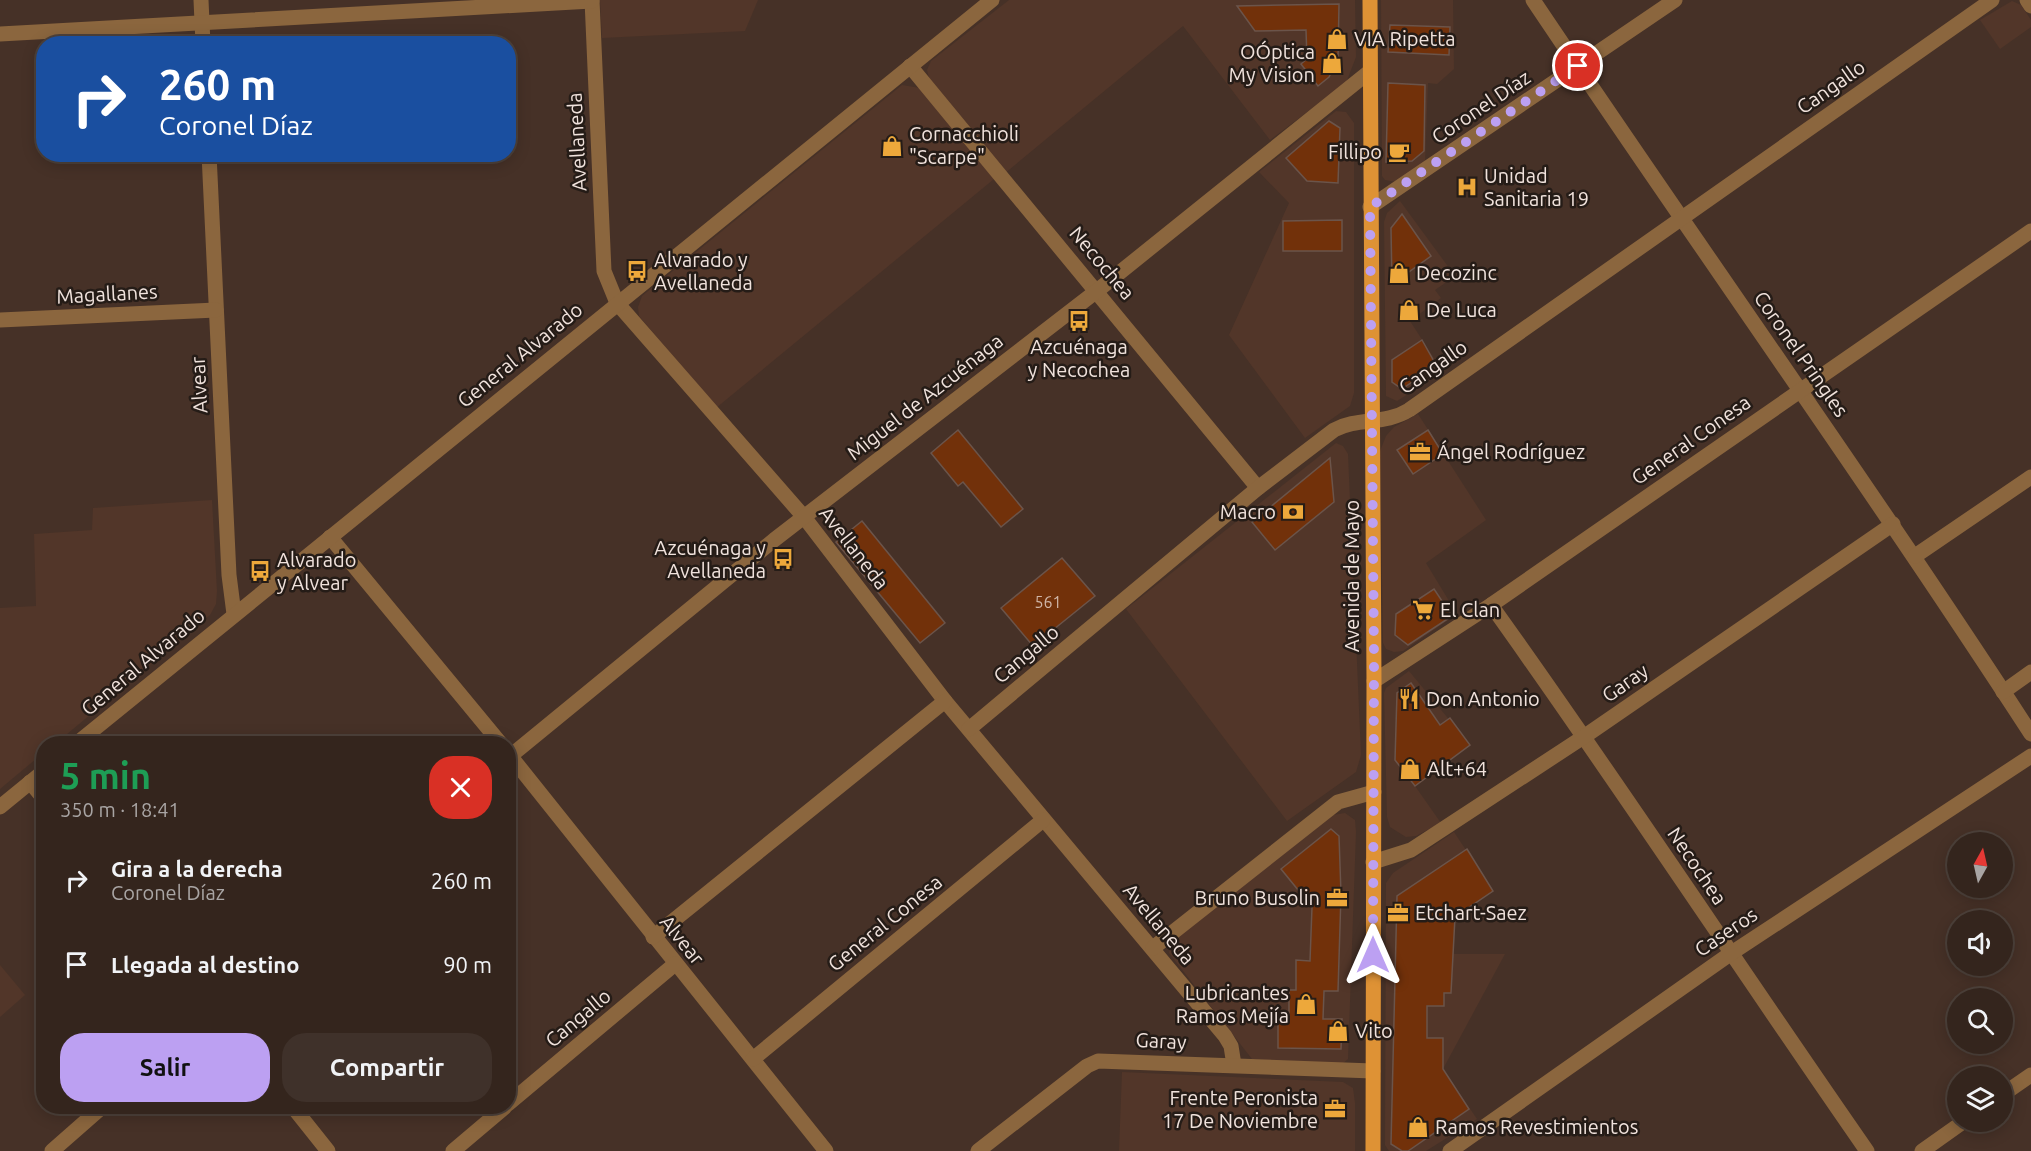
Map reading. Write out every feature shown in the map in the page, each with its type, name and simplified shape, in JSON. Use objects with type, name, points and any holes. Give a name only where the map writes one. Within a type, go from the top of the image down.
[{"type":"main road","name":"Avenida de Mayo","points":[[1370,0],[1374,681],[1372,1151]]},
{"type":"street","points":[[201,0],[203,36]]},
{"type":"street","points":[[0,34],[592,0]]},
{"type":"street","name":"Avellaneda","points":[[592,0],[604,271],[618,303],[804,517],[945,701],[1225,1036],[1231,1046],[1234,1065]]},
{"type":"street","name":"General Alvarado","points":[[86,736],[910,66],[973,8],[992,0]]},
{"type":"street","name":"Coronel Pringles","points":[[1533,0],[1680,218],[1915,556],[2031,734]]},
{"type":"street","name":"Coronel Díaz","points":[[1370,207],[1675,0]]},
{"type":"street","name":"Cangallo","points":[[969,729],[1258,488],[1334,430],[1347,423],[1395,419],[1409,410],[1992,0]]},
{"type":"street","points":[[2027,0],[2031,6]]},
{"type":"street","name":"Necochea","points":[[910,66],[1098,290],[1258,488]]},
{"type":"street","name":"Miguel de Azcuénaga","points":[[516,746],[804,517],[1098,290],[1369,72]]},
{"type":"street","name":"Alvear","points":[[208,162],[229,575],[234,614]]},
{"type":"street","name":"General Conesa","points":[[1374,681],[1491,605],[2031,231]]},
{"type":"street","name":"Magallanes","points":[[0,320],[216,310]]},
{"type":"street","points":[[1915,556],[2031,477]]},
{"type":"street","name":"Garay","points":[[1373,862],[1412,850],[1585,736],[1893,524]]},
{"type":"street","name":"Alvear","points":[[330,537],[493,736]]},
{"type":"street","name":"Necochea","points":[[1491,605],[1585,736],[1730,954],[1867,1151]]},
{"type":"street","points":[[2003,692],[2031,672]]},
{"type":"street","points":[[653,937],[945,701]]},
{"type":"street","name":"Caseros","points":[[1450,1151],[1730,954],[2031,756]]},
{"type":"street","name":"Alvear","points":[[516,764],[826,1151]]},
{"type":"street","points":[[0,807],[36,777]]},
{"type":"street","points":[[30,782],[36,789]]},
{"type":"street","points":[[1153,948],[1338,802],[1374,792]]},
{"type":"street","name":"General Conesa","points":[[753,1059],[1043,820]]},
{"type":"street","name":"Cangallo","points":[[516,1098],[675,964]]},
{"type":"street","name":"Garay","points":[[978,1151],[1086,1066],[1098,1061],[1373,1071]]},
{"type":"street","points":[[2013,1087],[2031,1075]]},
{"type":"street","points":[[52,1151],[94,1114]]},
{"type":"street","points":[[299,1114],[328,1151]]},
{"type":"street","name":"Cangallo","points":[[453,1151],[497,1114]]},
{"type":"street","points":[[1922,1151],[1949,1132]]},
{"type":"shaded area","points":[[600,0],[758,0],[745,31],[602,38]]},
{"type":"shaded area","points":[[1009,0],[1355,0],[1356,57],[1346,83],[1270,140],[1183,26],[1004,174],[929,78],[927,70],[931,61]]},
{"type":"shaded area","points":[[1381,0],[1453,0],[1454,69],[1437,84],[1428,83],[1425,165],[1396,182],[1385,180],[1382,176]]},
{"type":"shaded area","points":[[2012,1],[2021,5],[2031,20],[2031,27],[2000,49],[1980,20]]},
{"type":"shaded area","points":[[902,85],[920,88],[994,179],[716,408],[639,316],[638,307],[642,296]]},
{"type":"shaded area","points":[[1336,111],[1346,112],[1354,123],[1354,393],[1350,406],[1305,438],[1229,335],[1289,203],[1259,172]]},
{"type":"shaded area","points":[[1400,201],[1455,276],[1435,290],[1441,298],[1410,321],[1443,372],[1397,401],[1386,396],[1384,222],[1387,213]]},
{"type":"shaded area","points":[[1418,414],[1486,520],[1426,563],[1457,614],[1403,651],[1394,652],[1386,649],[1383,643],[1380,451],[1386,436],[1394,427]]},
{"type":"shaded area","points":[[1336,443],[1343,446],[1348,454],[1361,755],[1356,772],[1287,821],[1126,609]]},
{"type":"shaded area","points":[[212,500],[216,604],[210,615],[65,736],[36,736],[36,759],[0,789],[0,608],[36,606],[34,534],[92,530],[93,508]]},
{"type":"shaded area","points":[[1409,671],[1470,745],[1415,786],[1441,823],[1416,836],[1406,837],[1390,827],[1387,817],[1384,693],[1386,688]]},
{"type":"shaded area","points":[[1345,813],[1355,820],[1356,832],[1348,1059],[1340,1066],[1252,1059],[1169,953],[1171,940],[1333,815]]},
{"type":"shaded area","points":[[1454,832],[1493,891],[1455,917],[1453,954],[1505,954],[1443,1069],[1477,1119],[1426,1151],[1389,1151],[1385,1145],[1386,883],[1393,873]]},
{"type":"shaded area","points":[[0,965],[25,995],[0,1017]]},
{"type":"shaded area","points":[[1122,1072],[1343,1082],[1353,1088],[1355,1151],[1119,1151]]},
{"type":"building","points":[[1339,4],[1338,59],[1329,77],[1318,86],[1301,64],[1307,59],[1306,30],[1255,31],[1237,6]]},
{"type":"building","points":[[1390,25],[1450,27],[1449,55],[1388,52]]},
{"type":"building","points":[[1388,83],[1425,85],[1424,151],[1412,161],[1386,162]]},
{"type":"building","points":[[1329,121],[1340,128],[1338,183],[1307,181],[1286,158]]},
{"type":"building","points":[[1402,214],[1431,256],[1392,284],[1391,228]]},
{"type":"building","points":[[1342,220],[1342,251],[1283,251],[1283,221]]},
{"type":"building","points":[[1422,340],[1436,365],[1402,389],[1392,382],[1392,360]]},
{"type":"building","points":[[958,430],[1023,509],[1001,527],[963,482],[958,486],[931,453]]},
{"type":"building","name":"Ángel Rodríguez","points":[[1428,430],[1443,454],[1413,474],[1397,450]]},
{"type":"building","name":"Macro","points":[[1330,458],[1334,502],[1275,550],[1252,522]]},
{"type":"building","points":[[862,521],[945,623],[920,643],[836,542]]},
{"type":"building","points":[[1062,558],[1095,596],[1033,646],[1001,608]]},
{"type":"building","points":[[1434,589],[1452,616],[1408,645],[1395,635],[1396,614]]},
{"type":"building","points":[[1411,683],[1440,725],[1450,718],[1470,745],[1415,786],[1395,760],[1397,693]]},
{"type":"building","points":[[1331,829],[1339,836],[1341,894],[1338,991],[1324,991],[1323,1019],[1342,1019],[1341,1049],[1278,1048],[1278,1018],[1289,1018],[1289,990],[1296,990],[1296,960],[1310,961],[1312,907],[1281,869]]},
{"type":"building","points":[[1467,849],[1493,891],[1455,917],[1451,993],[1444,993],[1444,1006],[1427,1006],[1427,1038],[1443,1038],[1443,1069],[1469,1109],[1408,1151],[1402,1151],[1391,1144],[1397,896]]},
{"type":"place","name":"VIA Ripetta","points":[[1337,39]]},
{"type":"place","name":"OÓptica My Vision","points":[[1332,63]]},
{"type":"place","name":"Cornacchioli \"Scarpe\"","points":[[892,146]]},
{"type":"place","name":"Fillipo","points":[[1399,152]]},
{"type":"place","name":"Unidad Sanitaria 19","points":[[1467,187]]},
{"type":"place","name":"Alvarado y Avellaneda","points":[[637,271]]},
{"type":"place","name":"Decozinc","points":[[1399,273]]},
{"type":"place","name":"De Luca","points":[[1409,310]]},
{"type":"place","name":"Azcuénaga y Necochea","points":[[1079,321]]},
{"type":"place","name":"Ángel Rodríguez","points":[[1420,452]]},
{"type":"place","name":"Macro","points":[[1293,512]]},
{"type":"place","name":"Azcuénaga y Avellaneda","points":[[783,559]]},
{"type":"place","name":"Alvarado y Alvear","points":[[260,571]]},
{"type":"place","name":"El Clan","points":[[1423,610]]},
{"type":"place","name":"Don Antonio","points":[[1409,699]]},
{"type":"place","name":"Alt+64","points":[[1410,769]]},
{"type":"place","name":"Bruno Busolin","points":[[1337,898]]},
{"type":"place","name":"Etchart-Saez","points":[[1398,913]]},
{"type":"place","name":"Lubricantes Ramos Mejía","points":[[1306,1004]]},
{"type":"place","name":"Vito","points":[[1338,1031]]},
{"type":"place","name":"Frente Peronista 17 De Noviembre","points":[[1335,1109]]},
{"type":"place","name":"Ramos Revestimientos","points":[[1418,1127]]},
{"type":"route","points":[[1373,955],[1374,659],[1370,207],[1578,66]]}]
